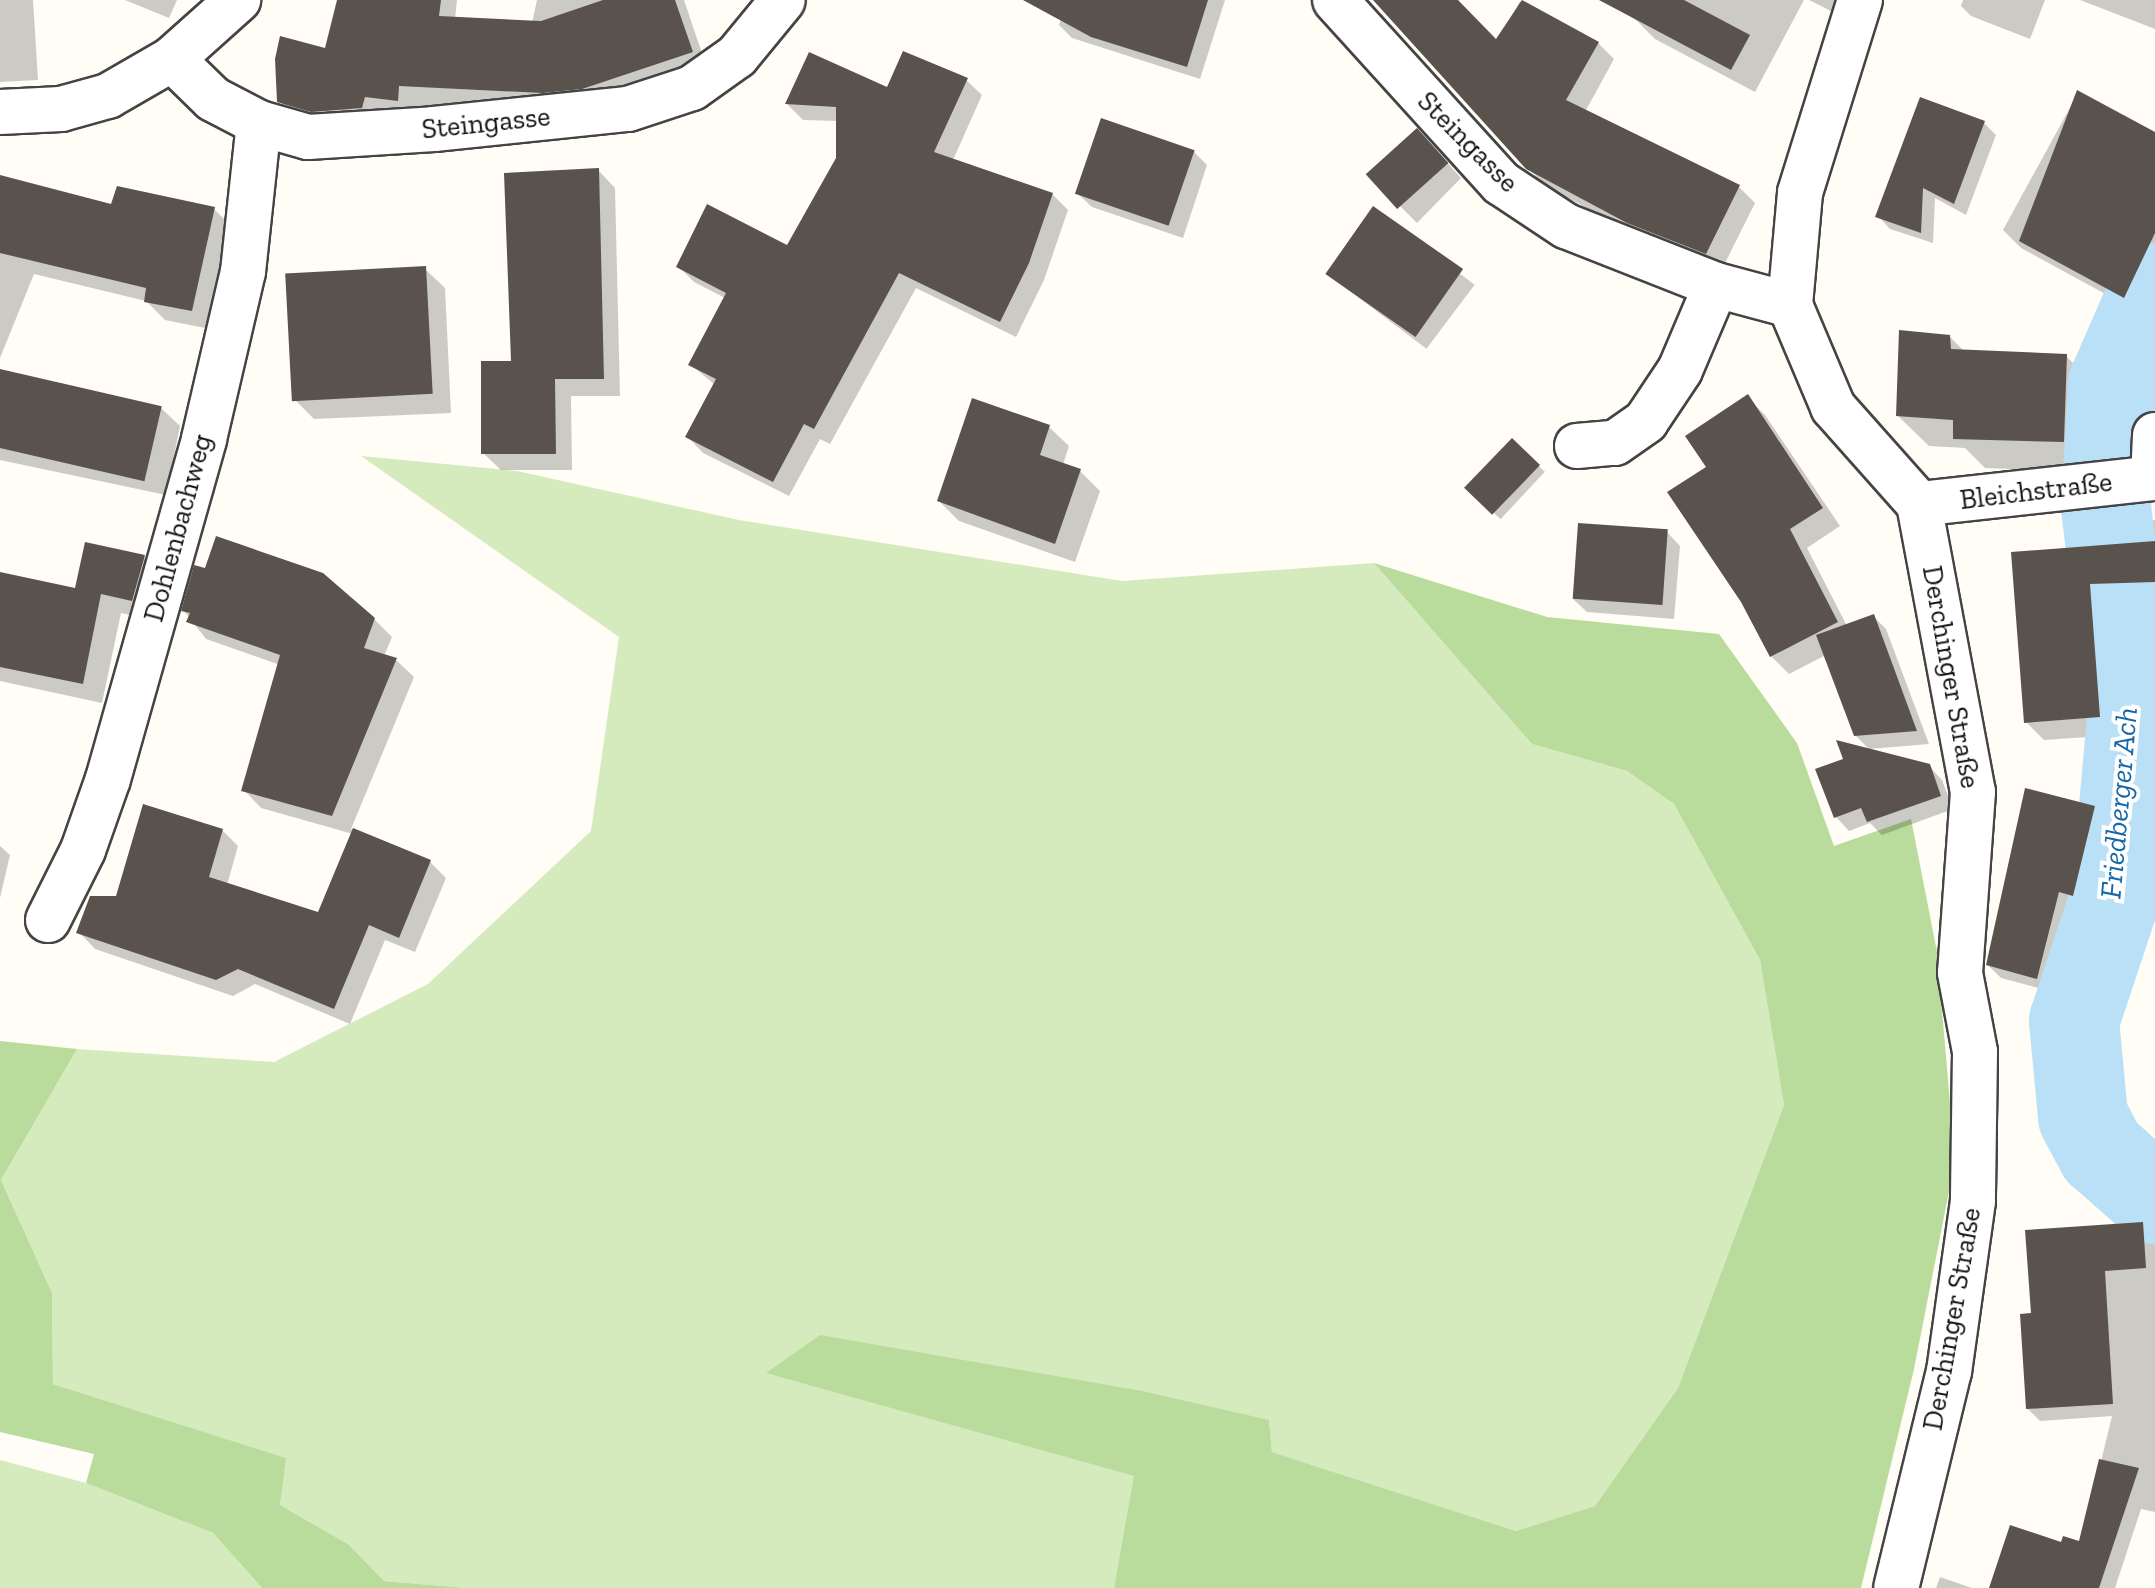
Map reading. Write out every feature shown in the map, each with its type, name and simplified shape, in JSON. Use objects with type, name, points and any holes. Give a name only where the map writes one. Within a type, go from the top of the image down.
[{"type":"street","points":[[0,112],[61,109],[108,96],[172,59],[238,0]]},
{"type":"street","name":"Steingasse","points":[[172,59],[213,99],[259,123],[308,137],[628,109],[692,88],[722,68],[783,0]]},
{"type":"street","name":"Steingasse","points":[[1335,0],[1501,183],[1566,226],[1716,285],[1790,305]]},
{"type":"street","points":[[1860,0],[1800,193],[1790,305],[1833,407],[1919,504]]},
{"type":"street","name":"Dohlenbachweg","points":[[48,920],[83,850],[108,779],[204,439],[243,272],[259,123]]},
{"type":"street","points":[[1577,446],[1615,443],[1646,421],[1680,370],[1716,285]]},
{"type":"street","name":"Bleichstraße","points":[[1919,504],[2149,478],[2155,435]]},
{"type":"street","name":"Derchinger Straße","points":[[1896,1588],[1949,1371],[1973,1201],[1975,1052],[1960,973],[1973,792],[1919,504]]},
{"type":"green space","points":[[361,456],[517,471],[739,520],[1122,581],[1374,563],[1532,744],[1627,771],[1674,804],[1760,960],[1784,1105],[1678,1388],[1595,1506],[1516,1531],[1272,1452],[1269,1421],[767,1372],[1135,1476],[1114,1588],[467,1588],[384,1581],[348,1544],[280,1505],[285,1458],[53,1384],[52,1293],[1,1180],[77,1049],[274,1062],[428,984],[591,831],[619,637]]},
{"type":"green space","points":[[1374,563],[1547,617],[1719,634],[1797,743],[1834,846],[1911,819],[1937,952],[1955,1161],[1914,1369],[1861,1588],[1114,1588],[1134,1476],[766,1373],[820,1335],[1142,1391],[1269,1420],[1272,1452],[1516,1531],[1595,1506],[1678,1388],[1784,1105],[1760,960],[1674,804],[1627,771],[1532,744]]},
{"type":"green space","points":[[0,1041],[77,1049],[1,1180],[52,1293],[53,1384],[286,1458],[280,1505],[348,1544],[384,1581],[467,1588],[262,1588],[213,1533],[86,1483],[94,1454],[0,1432]]},
{"type":"green space","points":[[0,1460],[86,1483],[213,1533],[262,1588],[0,1588]]},
{"type":"building","points":[[337,0],[441,0],[439,16],[541,21],[603,0],[675,0],[693,52],[582,89],[543,93],[399,86],[398,101],[365,97],[362,108],[311,112],[277,102],[275,59],[280,36],[325,48]]},
{"type":"building","points":[[1023,0],[1208,0],[1187,67],[1091,37]]},
{"type":"building","points":[[1373,0],[1458,0],[1496,39],[1522,0],[1599,42],[1566,100],[1740,185],[1706,254],[1627,223],[1526,169]]},
{"type":"building","points":[[1599,0],[1684,0],[1750,35],[1731,70]]},
{"type":"building","points":[[903,51],[968,78],[934,152],[1053,193],[1029,263],[1000,322],[899,273],[814,429],[804,424],[773,482],[685,437],[716,379],[688,365],[726,293],[676,267],[707,204],[787,245],[836,158],[836,107],[785,104],[809,52],[887,87]]},
{"type":"building","points":[[2077,90],[2155,132],[2155,233],[2124,298],[2019,241]]},
{"type":"building","points":[[1920,97],[1985,121],[1954,204],[1923,188],[1921,233],[1875,217]]},
{"type":"building","points":[[1101,118],[1195,150],[1169,226],[1075,194]]},
{"type":"building","points":[[1417,128],[1448,163],[1397,209],[1366,174]]},
{"type":"building","points":[[599,168],[604,379],[555,379],[556,454],[481,454],[481,361],[511,361],[504,173]]},
{"type":"building","points":[[0,175],[111,204],[117,186],[215,207],[192,311],[144,302],[146,288],[0,253]]},
{"type":"building","points":[[1373,206],[1463,269],[1415,337],[1325,274]]},
{"type":"building","points":[[426,266],[433,394],[292,401],[285,273]]},
{"type":"building","points":[[1899,330],[1950,335],[1951,349],[2067,354],[2064,442],[1953,439],[1953,420],[1896,416]]},
{"type":"building","points":[[0,369],[162,406],[144,481],[0,448]]},
{"type":"building","points":[[1748,394],[1823,508],[1790,529],[1838,622],[1770,657],[1741,602],[1667,492],[1706,467],[1685,436]]},
{"type":"building","points":[[972,398],[1050,425],[1040,455],[1081,469],[1055,544],[937,501]]},
{"type":"building","points":[[1512,438],[1540,465],[1492,515],[1464,488]]},
{"type":"building","points":[[1578,523],[1668,529],[1662,605],[1573,599]]},
{"type":"building","points":[[216,536],[323,573],[375,618],[364,648],[397,658],[332,816],[241,791],[280,655],[186,622],[190,613],[181,611],[194,565],[205,568]]},
{"type":"building","points":[[2155,541],[2155,582],[2090,584],[2100,717],[2024,723],[2011,552]]},
{"type":"building","points":[[85,542],[145,555],[132,601],[101,594],[83,684],[0,667],[0,572],[75,588]]},
{"type":"building","points":[[1874,614],[1917,731],[1854,736],[1816,635]]},
{"type":"building","points":[[1836,740],[1930,764],[1941,796],[1867,822],[1861,808],[1834,818],[1815,769],[1843,759]]},
{"type":"building","points":[[2025,788],[2095,806],[2073,896],[2059,892],[2037,979],[1986,965]]},
{"type":"building","points":[[143,804],[223,829],[209,877],[318,912],[353,828],[431,860],[399,938],[369,925],[334,1009],[238,969],[216,980],[76,933],[90,896],[116,896]]},
{"type":"building","points":[[2143,1222],[2146,1268],[2105,1271],[2113,1404],[2026,1409],[2020,1314],[2031,1313],[2025,1230]]},
{"type":"building","points":[[2099,1459],[2139,1468],[2099,1588],[1989,1588],[2010,1525],[2061,1542],[2063,1536],[2079,1541]]},
{"type":"waterway","name":"Friedberger Ach","points":[[2155,288],[2113,384],[2106,508],[2132,719],[2116,895],[2074,1021],[2083,1117],[2102,1152],[2155,1199]]}]
